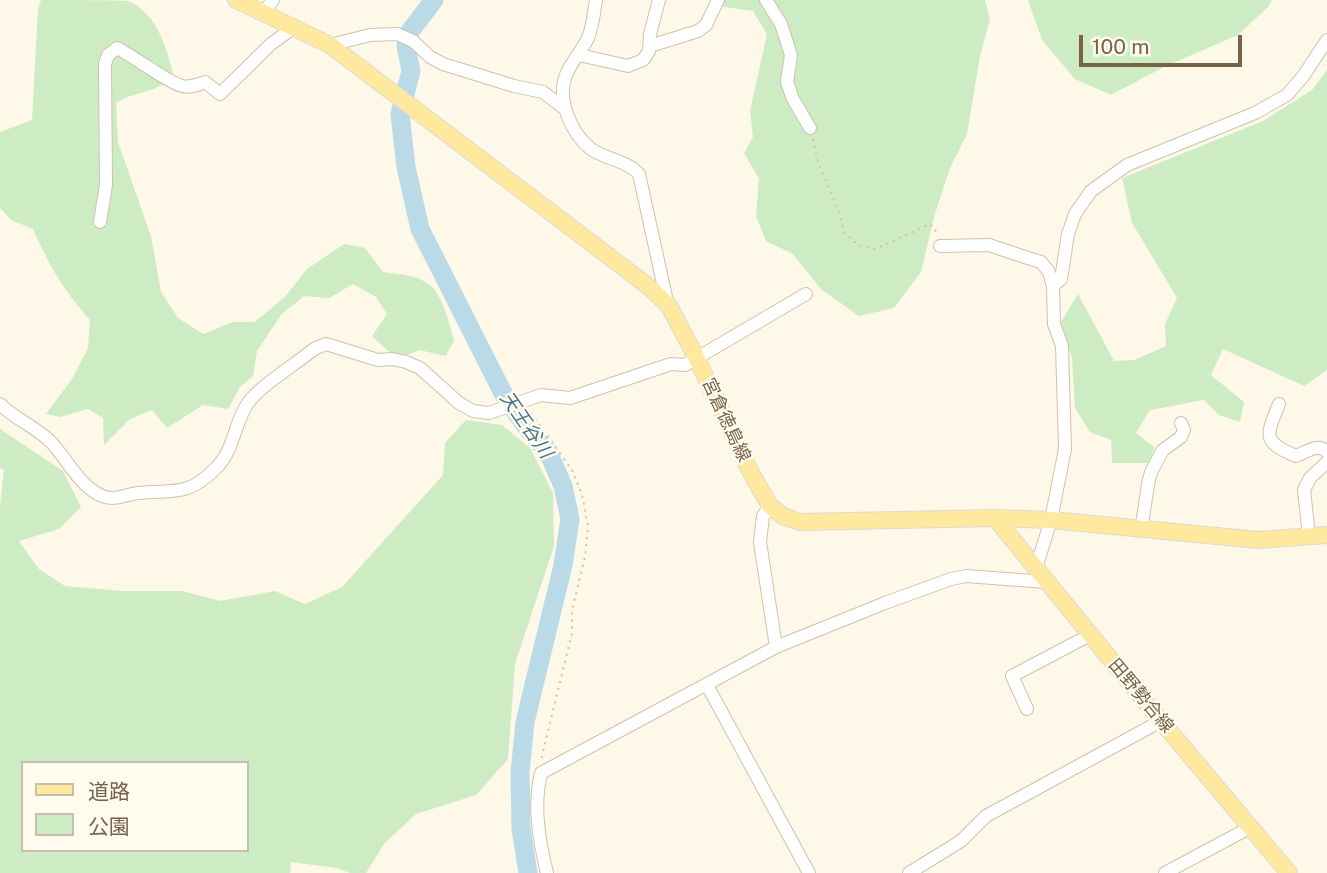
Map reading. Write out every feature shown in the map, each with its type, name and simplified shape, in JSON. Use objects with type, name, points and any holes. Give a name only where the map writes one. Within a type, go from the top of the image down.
[{"type":"main road","name":"宮倉徳島線","points":[[236,0],[330,45],[598,245],[648,286],[668,306],[770,506]]},
{"type":"main road","points":[[770,506],[783,516],[800,522],[995,518],[1051,520],[1258,540],[1327,534]]},
{"type":"main road","name":"田野勢合線","points":[[995,518],[1289,873]]},
{"type":"street","points":[[262,13],[273,0]]},
{"type":"street","points":[[596,0],[589,35],[566,74],[567,118],[592,149],[630,164],[639,174],[668,306]]},
{"type":"street","points":[[579,55],[628,66],[643,60],[650,46],[659,0]]},
{"type":"street","points":[[650,46],[698,31],[706,25],[718,0]]},
{"type":"street","points":[[766,0],[781,24],[791,55],[787,82],[793,99],[810,128]]},
{"type":"street","points":[[100,222],[107,185],[105,64],[108,55],[117,48],[180,86],[189,87],[205,82],[220,94],[271,44],[293,28]]},
{"type":"street","points":[[330,45],[370,34],[397,34],[443,64],[543,92],[565,109]]},
{"type":"street","points":[[1053,286],[1061,279],[1068,234],[1075,214],[1091,191],[1127,165],[1255,113],[1287,95],[1327,40]]},
{"type":"street","points":[[940,246],[989,245],[1041,262],[1049,272],[1053,286],[1054,324],[1062,346],[1065,449],[1051,520],[1036,568]]},
{"type":"street","points":[[0,404],[50,442],[85,484],[99,495],[112,499],[138,493],[171,493],[190,488],[215,470],[226,456],[239,418],[250,400],[314,349],[326,344],[378,360],[406,362],[420,368],[459,403],[473,411],[489,413],[541,395],[570,398],[671,364],[685,365],[806,294]]},
{"type":"street","points":[[1279,404],[1268,431],[1270,442],[1296,456],[1316,447],[1324,448],[1327,452]]},
{"type":"street","points":[[1141,530],[1149,479],[1163,450],[1181,437],[1184,430],[1181,422]]},
{"type":"street","points":[[1309,536],[1304,490],[1310,478],[1327,462]]},
{"type":"street","points":[[770,506],[763,516],[760,542],[776,647]]},
{"type":"street","points":[[547,873],[539,841],[538,785],[541,773],[776,647],[951,579],[966,576],[1046,582]]},
{"type":"street","points":[[1027,709],[1012,676],[1090,635]]},
{"type":"street","points":[[707,685],[809,873]]},
{"type":"street","points":[[909,873],[961,841],[986,816],[1161,721]]},
{"type":"street","points":[[1165,873],[1251,827]]},
{"type":"path","points":[[810,128],[818,162],[845,233],[858,245],[875,248],[930,224],[935,229],[936,241],[940,246]]},
{"type":"path","points":[[521,401],[572,470],[582,494],[588,526],[585,557],[572,610],[572,634],[542,753],[541,773]]},
{"type":"green space","points":[[41,0],[128,1],[147,14],[160,34],[174,78],[154,89],[116,103],[118,142],[151,236],[161,292],[178,318],[203,334],[233,322],[255,322],[285,297],[307,269],[344,244],[365,248],[383,272],[414,277],[434,289],[445,311],[454,340],[446,356],[419,350],[397,359],[372,336],[387,314],[376,297],[353,284],[329,298],[304,296],[281,315],[257,351],[253,376],[240,387],[228,409],[203,405],[167,428],[152,410],[130,419],[104,445],[103,418],[88,409],[60,417],[46,414],[72,379],[88,348],[90,320],[57,277],[33,229],[11,220],[0,208],[0,132],[32,120],[38,9]]},
{"type":"green space","points":[[715,0],[985,0],[990,19],[980,56],[967,134],[950,168],[934,217],[921,272],[894,308],[859,316],[821,289],[793,254],[766,241],[756,216],[759,179],[744,153],[753,137],[750,111],[767,34],[753,11],[724,7]]},
{"type":"green space","points":[[1028,0],[1272,0],[1238,35],[1164,67],[1111,95],[1075,79],[1042,40]]},
{"type":"green space","points":[[1327,70],[1327,370],[1304,386],[1223,349],[1211,375],[1244,402],[1240,422],[1219,415],[1204,400],[1150,410],[1136,433],[1155,448],[1148,463],[1112,463],[1111,440],[1090,432],[1075,408],[1072,358],[1061,322],[1078,294],[1114,361],[1134,360],[1166,346],[1165,324],[1177,298],[1132,223],[1122,178],[1263,121],[1312,90]]},
{"type":"green space","points":[[466,420],[502,425],[530,448],[553,493],[554,546],[515,664],[508,759],[476,795],[416,814],[384,844],[366,873],[350,873],[337,868],[291,862],[290,873],[0,873],[0,505],[4,470],[0,468],[0,429],[63,471],[81,507],[59,529],[19,541],[39,569],[65,586],[122,591],[182,591],[220,601],[275,591],[305,604],[342,587],[443,475],[445,443]]},
{"type":"waterway","name":"天王谷川","points":[[434,0],[408,34],[406,46],[411,71],[400,114],[406,167],[420,229],[503,393],[549,454],[563,486],[570,519],[563,565],[525,722],[520,773],[521,828],[528,873]]}]
